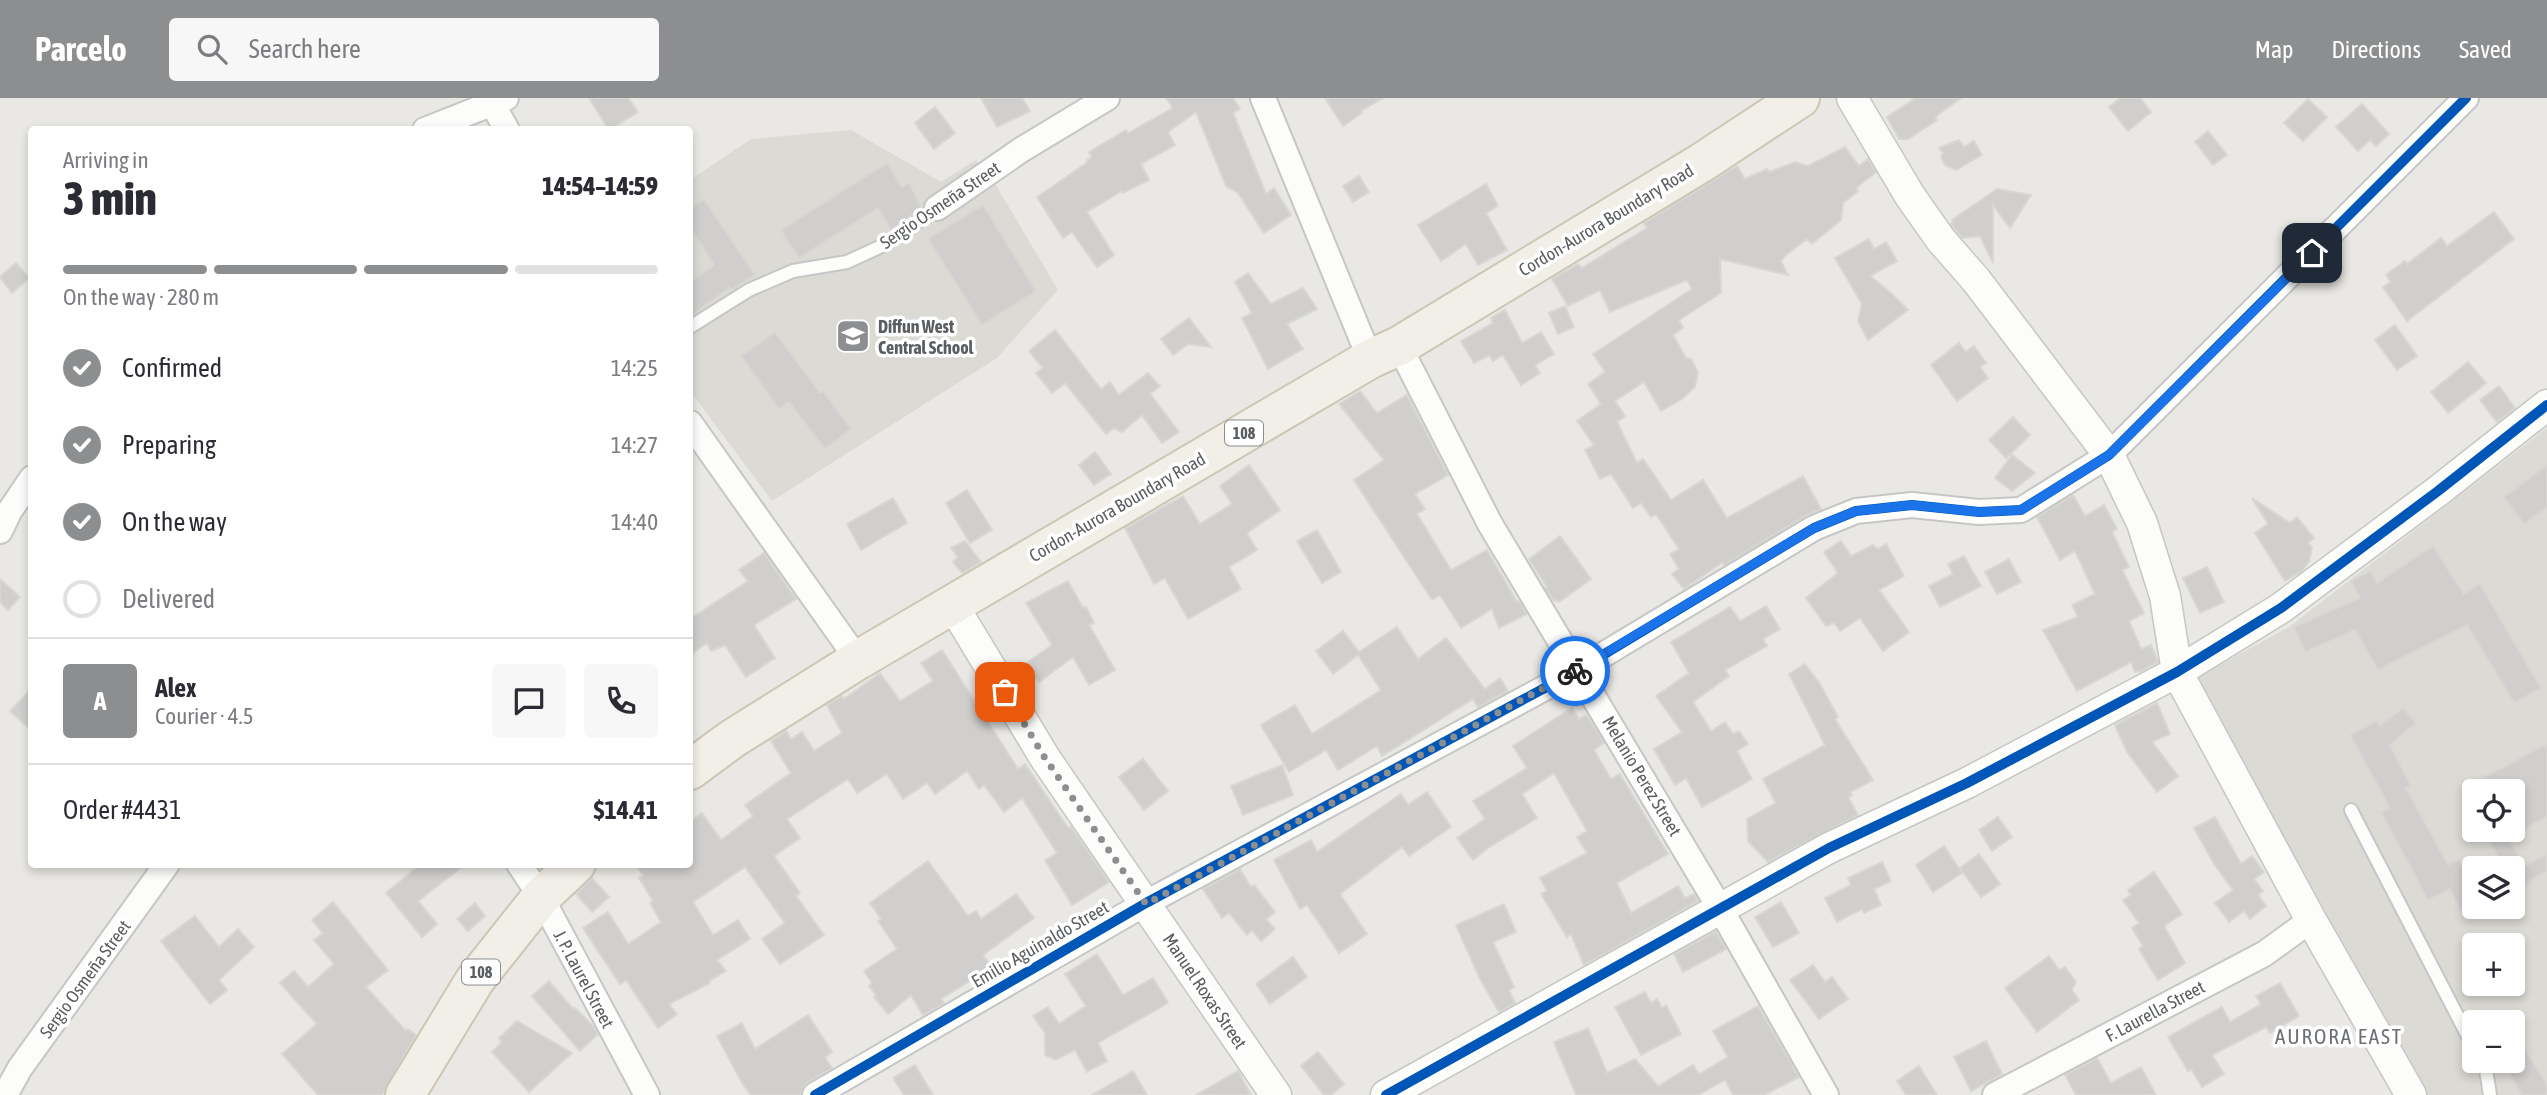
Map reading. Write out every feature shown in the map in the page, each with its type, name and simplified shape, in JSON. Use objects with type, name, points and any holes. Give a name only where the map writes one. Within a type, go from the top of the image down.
[{"type":"main road","name":"Cordon-Aurora Boundary Road","points":[[693,768],[858,660],[1385,352],[1700,163],[1800,98]]},
{"type":"main road","name":"108","points":[[405,1095],[475,980],[541,897],[572,868]]},
{"type":"street","name":"Sergio Osmeña Street","points":[[937,208],[1021,150],[1107,98]]},
{"type":"street","name":"Melanio Perez Street","points":[[1263,98],[1385,352],[1721,910],[1826,1095]]},
{"type":"street","name":"Emilio Aguinaldo Street","points":[[816,1095],[1146,904],[1578,670],[1814,528],[1856,511],[1912,505],[1979,512],[2021,510],[2109,455],[2466,98]]},
{"type":"street","points":[[435,126],[499,101],[506,126]]},
{"type":"street","points":[[1859,101],[1910,196],[1941,240],[1976,280],[2109,455],[2141,523],[2165,596],[2177,672],[2311,920],[2411,1095]]},
{"type":"street","points":[[1386,1095],[1829,848],[1967,783],[2177,672],[2281,608],[2438,491],[2547,405]]},
{"type":"street","points":[[693,427],[858,660]]},
{"type":"street","points":[[0,531],[28,484]]},
{"type":"street","name":"Manuel Roxas Street","points":[[952,604],[1045,758],[1276,1095]]},
{"type":"street","name":"Sergio Osmeña Street","points":[[5,1095],[20,1068],[164,868]]},
{"type":"street","name":"J. P. Laurel Street","points":[[522,868],[541,897],[647,1095]]},
{"type":"street","name":"F. Laurella Street","points":[[1995,1095],[2264,954],[2311,920]]},
{"type":"lane","name":"Sergio Osmeña Street","points":[[693,325],[760,285],[793,271],[847,262],[886,244],[937,208]]},
{"type":"lane","points":[[2351,810],[2462,1025]]},
{"type":"lane","points":[[2486,1073],[2490,1095]]},
{"type":"shaded area","name":"Diffun West Central School","points":[[851,130],[941,182],[976,160],[997,187],[1058,290],[997,358],[772,501],[693,395],[693,312],[709,303],[693,279],[693,178],[751,139]]},
{"type":"shaded area","points":[[2547,428],[2547,1095],[2421,1095],[2188,682],[2289,627]]},
{"type":"building","points":[[589,98],[628,98],[638,112],[615,126],[606,126]]},
{"type":"building","points":[[981,98],[1022,98],[1030,111],[997,127]]},
{"type":"building","points":[[1166,98],[1233,98],[1240,109],[1233,113],[1266,194],[1274,188],[1291,215],[1264,233],[1238,193],[1226,186],[1196,112],[1168,132],[1175,145],[1141,164],[1149,180],[1123,193],[1122,191],[1087,212],[1114,255],[1097,267],[1072,232],[1063,238],[1037,197],[1088,162],[1092,157],[1089,152],[1126,130],[1128,133],[1173,108]]},
{"type":"building","points":[[1325,98],[1383,98],[1343,126]]},
{"type":"building","points":[[1916,98],[1961,98],[1935,117],[1937,120],[1908,139],[1899,139],[1887,117]]},
{"type":"building","points":[[2120,98],[2140,98],[2151,112],[2128,131],[2109,107]]},
{"type":"building","points":[[2308,99],[2327,117],[2303,141],[2284,123]]},
{"type":"building","points":[[2362,104],[2389,134],[2376,146],[2370,140],[2358,151],[2336,127]]},
{"type":"building","points":[[935,107],[955,133],[934,149],[915,123]]},
{"type":"building","points":[[2208,131],[2227,155],[2213,165],[2195,142]]},
{"type":"building","points":[[1959,140],[1964,147],[1974,141],[1982,155],[1956,170],[1945,165],[1941,157],[1943,153],[1939,148]]},
{"type":"building","points":[[1845,147],[1859,166],[1868,159],[1876,172],[1843,203],[1841,220],[1812,244],[1807,239],[1786,255],[1781,261],[1788,275],[1720,259],[1721,293],[1679,320],[1683,328],[1673,335],[1686,358],[1691,359],[1698,372],[1695,387],[1682,399],[1661,411],[1644,382],[1615,401],[1625,416],[1617,422],[1637,463],[1643,459],[1671,500],[1703,480],[1727,518],[1803,476],[1821,509],[1724,565],[1723,562],[1684,589],[1672,574],[1679,569],[1670,554],[1679,549],[1656,514],[1651,517],[1641,503],[1633,508],[1611,474],[1600,479],[1585,450],[1594,445],[1577,421],[1601,404],[1588,384],[1605,372],[1593,354],[1692,289],[1687,280],[1610,312],[1600,290],[1568,306],[1552,279],[1578,264],[1582,268],[1647,228],[1644,223],[1737,166],[1745,179],[1767,169],[1769,172],[1795,162],[1808,166]]},
{"type":"building","points":[[887,163],[902,187],[909,183],[922,208],[891,230],[878,208],[799,258],[781,230]]},
{"type":"building","points":[[1359,176],[1369,192],[1353,202],[1343,186]]},
{"type":"building","points":[[1486,184],[1498,206],[1486,213],[1507,250],[1478,265],[1466,244],[1441,261],[1418,225]]},
{"type":"building","points":[[1997,189],[2031,195],[2010,228],[1993,205],[1993,263],[1980,236],[1962,238],[1951,224],[1952,220]]},
{"type":"building","points":[[704,199],[755,275],[731,290],[729,288],[693,315],[693,280],[714,265],[693,232],[693,207]]},
{"type":"building","points":[[983,205],[1036,291],[982,325],[928,239]]},
{"type":"building","points":[[2494,212],[2514,239],[2407,321],[2383,287],[2391,282],[2386,275],[2405,261],[2407,264],[2441,238],[2447,246]]},
{"type":"building","points":[[1869,239],[1874,249],[1886,242],[1897,261],[1870,276],[1908,310],[1868,340],[1858,321],[1862,304],[1835,258]]},
{"type":"building","points":[[16,263],[28,279],[12,293],[0,277]]},
{"type":"building","points":[[1248,273],[1271,304],[1303,288],[1317,309],[1287,324],[1303,349],[1268,369],[1242,318],[1252,313],[1235,282]]},
{"type":"building","points":[[1565,306],[1574,327],[1558,334],[1549,313]]},
{"type":"building","points":[[1505,310],[1522,343],[1541,332],[1554,354],[1535,365],[1540,373],[1521,385],[1503,355],[1493,361],[1490,355],[1474,363],[1461,341],[1493,323],[1491,318]]},
{"type":"building","points":[[1189,318],[1211,347],[1188,344],[1173,355],[1161,339]]},
{"type":"building","points":[[2395,325],[2417,356],[2397,370],[2375,340]]},
{"type":"building","points":[[1055,330],[1101,389],[1110,382],[1119,395],[1148,373],[1160,386],[1150,394],[1179,432],[1162,443],[1142,415],[1122,432],[1114,428],[1106,434],[1065,383],[1052,393],[1036,373],[1043,368],[1029,351]]},
{"type":"building","points":[[775,332],[820,393],[823,391],[851,429],[825,449],[789,402],[779,409],[741,356]]},
{"type":"building","points":[[1959,343],[1966,352],[1974,346],[1986,363],[1980,367],[1988,378],[1957,401],[1931,365]]},
{"type":"building","points":[[2468,362],[2486,383],[2448,413],[2431,392]]},
{"type":"building","points":[[2499,386],[2515,408],[2497,422],[2480,400]]},
{"type":"building","points":[[1360,391],[1377,413],[1407,395],[1448,475],[1415,494],[1425,509],[1417,514],[1451,570],[1487,550],[1517,602],[1519,601],[1527,614],[1499,628],[1492,609],[1461,628],[1440,595],[1432,600],[1354,480],[1384,460],[1339,404]]},
{"type":"building","points":[[2013,417],[2030,435],[2006,458],[1989,440]]},
{"type":"building","points":[[1095,452],[1111,474],[1094,485],[1079,465]]},
{"type":"building","points":[[2012,455],[2035,473],[2012,491],[1995,478]]},
{"type":"building","points":[[1249,465],[1280,510],[1247,533],[1257,550],[1229,567],[1241,589],[1188,619],[1165,578],[1154,584],[1125,528],[1183,496],[1200,524],[1232,504],[1220,486]]},
{"type":"building","points":[[2547,465],[2547,507],[2524,524],[2504,497]]},
{"type":"building","points":[[967,490],[992,530],[970,543],[946,503]]},
{"type":"building","points":[[2073,495],[2085,516],[2104,505],[2117,529],[2112,532],[2129,567],[2122,570],[2144,613],[2129,621],[2141,649],[2151,645],[2158,662],[2135,672],[2131,662],[2077,691],[2043,630],[2078,617],[2072,605],[2095,594],[2075,551],[2060,560],[2037,517]]},
{"type":"building","points":[[893,498],[907,523],[861,550],[847,524]]},
{"type":"building","points":[[2252,498],[2290,523],[2297,517],[2314,538],[2308,543],[2312,548],[2309,561],[2302,571],[2285,581],[2255,533],[2268,524]]},
{"type":"building","points":[[1317,530],[1341,572],[1322,583],[1297,541]]},
{"type":"building","points":[[1560,536],[1591,579],[1559,602],[1554,601],[1529,559]]},
{"type":"building","points":[[965,541],[981,562],[962,573],[953,562],[958,557],[951,548]]},
{"type":"building","points":[[1841,541],[1851,556],[1873,545],[1878,549],[1886,544],[1904,576],[1879,590],[1909,632],[1883,651],[1860,618],[1840,631],[1834,623],[1826,626],[1806,598],[1838,573],[1824,552]]},
{"type":"building","points":[[2433,546],[2464,594],[2480,584],[2541,688],[2514,703],[2467,625],[2378,670],[2355,630],[2305,652],[2294,627],[2360,598],[2351,581],[2370,571],[2377,583]]},
{"type":"building","points":[[764,553],[796,599],[754,625],[775,658],[746,677],[725,645],[711,651],[707,643],[693,653],[693,617],[748,581],[739,570]]},
{"type":"building","points":[[1964,556],[1981,586],[1940,607],[1929,586],[1953,574],[1948,564]]},
{"type":"building","points":[[2009,559],[2021,582],[1997,594],[1985,572]]},
{"type":"building","points":[[2207,567],[2224,602],[2200,613],[2183,578]]},
{"type":"building","points":[[0,579],[20,597],[8,610],[0,602]]},
{"type":"building","points":[[1068,581],[1083,608],[1086,607],[1094,623],[1089,625],[1115,670],[1089,685],[1073,657],[1039,682],[1025,664],[1052,645],[1026,603]]},
{"type":"building","points":[[1766,606],[1780,629],[1763,639],[1767,646],[1725,670],[1729,676],[1693,702],[1711,731],[1725,722],[1733,734],[1739,731],[1748,744],[1737,751],[1752,779],[1702,807],[1686,778],[1675,785],[1654,749],[1682,732],[1656,696],[1689,673],[1671,642],[1730,607],[1740,621]]},
{"type":"building","points":[[1397,627],[1418,659],[1446,638],[1485,689],[1500,678],[1508,691],[1478,707],[1473,699],[1382,756],[1377,746],[1338,770],[1326,750],[1289,772],[1261,725],[1295,705],[1312,734],[1381,690],[1358,655],[1333,674],[1316,651],[1343,631],[1359,652]]},
{"type":"building","points":[[942,650],[1018,769],[1025,764],[1109,882],[1072,905],[1045,860],[1057,853],[1022,798],[1004,812],[984,785],[979,789],[967,771],[935,794],[927,783],[903,799],[887,774],[857,793],[848,779],[787,819],[800,838],[774,856],[800,893],[796,896],[824,935],[780,964],[762,939],[785,923],[745,867],[693,902],[713,935],[738,920],[750,939],[717,960],[726,971],[709,981],[710,983],[669,1004],[677,1014],[658,1028],[626,980],[620,984],[583,928],[608,912],[628,944],[661,922],[650,903],[653,901],[639,878],[643,876],[638,868],[693,868],[693,820],[702,813],[721,840],[753,816],[745,805],[791,773],[771,741],[786,731],[791,739],[802,732],[814,751],[842,733],[827,705],[842,696],[844,699],[880,673],[900,701],[933,681],[921,663]]},
{"type":"building","points":[[1805,664],[1820,684],[1838,717],[1835,719],[1873,780],[1850,792],[1852,795],[1848,797],[1858,815],[1768,862],[1748,841],[1747,819],[1776,803],[1763,779],[1825,745],[1789,674]]},
{"type":"building","points":[[28,692],[28,727],[10,711]]},
{"type":"building","points":[[2157,703],[2170,734],[2152,742],[2178,776],[2157,792],[2127,752],[2115,725]]},
{"type":"building","points":[[1572,708],[1579,719],[1586,715],[1589,718],[1604,743],[1594,750],[1611,779],[1620,774],[1668,854],[1617,883],[1631,913],[1678,886],[1685,898],[1694,894],[1698,901],[1584,965],[1571,934],[1567,937],[1541,894],[1547,891],[1540,878],[1587,853],[1577,837],[1587,831],[1554,773],[1522,794],[1537,818],[1473,860],[1457,838],[1485,819],[1473,801],[1527,768],[1513,746]]},
{"type":"building","points":[[2403,708],[2416,723],[2390,745],[2411,786],[2406,788],[2448,865],[2459,859],[2462,865],[2462,913],[2450,889],[2428,900],[2381,812],[2390,808],[2350,735],[2377,721],[2380,726]]},
{"type":"building","points":[[2547,744],[2547,817],[2525,829],[2525,779],[2480,779]]},
{"type":"building","points":[[1143,759],[1168,791],[1144,810],[1119,777]]},
{"type":"building","points":[[1282,765],[1293,795],[1243,815],[1231,786]]},
{"type":"building","points":[[1427,792],[1451,827],[1409,856],[1402,847],[1340,894],[1367,934],[1339,953],[1307,905],[1300,909],[1274,860],[1311,840],[1317,852],[1401,794],[1408,805]]},
{"type":"building","points":[[1998,817],[2012,837],[1992,851],[1979,830]]},
{"type":"building","points":[[2215,817],[2241,864],[2252,856],[2264,872],[2254,879],[2263,891],[2258,895],[2266,906],[2250,919],[2244,911],[2229,922],[2215,903],[2233,890],[2214,864],[2194,828]]},
{"type":"building","points":[[2490,842],[2510,842],[2519,856],[2497,856]]},
{"type":"building","points":[[1944,846],[1962,873],[1933,892],[1916,865]]},
{"type":"building","points":[[1979,854],[2000,884],[1981,897],[1960,868]]},
{"type":"building","points":[[2547,854],[2547,871],[2525,884],[2525,866]]},
{"type":"building","points":[[928,861],[968,916],[976,911],[981,919],[1016,894],[1034,918],[983,955],[992,967],[941,999],[944,1003],[923,1015],[911,995],[888,1014],[874,997],[876,995],[869,986],[872,983],[864,971],[897,949],[878,921],[881,919],[870,903]]},
{"type":"building","points":[[1882,862],[1891,881],[1874,889],[1881,905],[1864,913],[1862,909],[1837,922],[1825,898],[1851,885],[1848,878]]},
{"type":"building","points":[[416,868],[461,868],[418,901],[437,924],[422,937],[386,893]]},
{"type":"building","points":[[1240,869],[1251,887],[1254,885],[1275,912],[1266,919],[1275,929],[1261,941],[1252,930],[1247,935],[1229,913],[1222,918],[1203,889]]},
{"type":"building","points":[[2154,872],[2182,914],[2164,926],[2185,963],[2158,980],[2139,949],[2143,946],[2132,928],[2139,923],[2123,900],[2131,895],[2128,890]]},
{"type":"building","points":[[592,878],[609,897],[592,912],[576,894]]},
{"type":"building","points":[[333,902],[388,970],[366,987],[406,1031],[408,1029],[416,1035],[382,1095],[318,1095],[282,1054],[317,1024],[280,983],[294,971],[308,987],[334,964],[314,940],[323,933],[312,920]]},
{"type":"building","points":[[1781,902],[1799,933],[1773,947],[1755,917]]},
{"type":"building","points":[[475,903],[485,916],[468,931],[457,919]]},
{"type":"building","points":[[1504,904],[1516,932],[1493,942],[1514,987],[1509,990],[1515,1003],[1499,1012],[1479,977],[1456,925]]},
{"type":"building","points":[[195,916],[219,947],[238,929],[254,947],[219,980],[227,990],[210,1004],[161,941]]},
{"type":"building","points":[[1716,931],[1726,949],[1683,972],[1674,954]]},
{"type":"building","points":[[1097,954],[1123,995],[1153,978],[1168,1003],[1098,1043],[1107,1061],[1087,1072],[1075,1050],[1055,1060],[1045,1055],[1045,1033],[1033,1016],[1048,1007],[1059,1024],[1086,1006],[1065,974]]},
{"type":"building","points":[[2049,956],[2059,970],[2065,967],[2076,982],[2072,990],[2079,1000],[2037,1032],[2005,988]]},
{"type":"building","points":[[1293,957],[1307,977],[1270,1004],[1256,984]]},
{"type":"building","points":[[1813,965],[1825,982],[1832,977],[1848,999],[1819,1019],[1790,980]]},
{"type":"building","points":[[549,981],[598,1034],[580,1051],[532,996]]},
{"type":"building","points":[[2280,983],[2299,1016],[2270,1033],[2266,1027],[2212,1055],[2224,1074],[2202,1087],[2191,1069],[2188,1071],[2168,1037],[2222,1007],[2230,1022],[2261,1004],[2256,996]]},
{"type":"building","points":[[1645,992],[1651,1003],[1657,999],[1662,1008],[1666,1005],[1681,1034],[1641,1055],[1615,1007]]},
{"type":"building","points":[[1758,1006],[1799,1077],[1764,1095],[1733,1095],[1725,1080],[1698,1095],[1576,1095],[1554,1042],[1588,1028],[1607,1073],[1635,1059],[1658,1086],[1693,1065],[1699,1074],[1728,1057],[1713,1031]]},
{"type":"building","points":[[808,1015],[832,1052],[825,1057],[832,1068],[807,1083],[800,1095],[751,1095],[717,1036],[742,1023],[755,1049]]},
{"type":"building","points":[[517,1021],[572,1053],[529,1092],[492,1052],[502,1042],[499,1038]]},
{"type":"building","points":[[1986,1041],[2002,1074],[1971,1091],[1954,1057]]},
{"type":"building","points":[[2525,1049],[2547,1085],[2547,1095],[2522,1095],[2509,1073],[2525,1073]]},
{"type":"building","points":[[1318,1052],[1344,1084],[1331,1095],[1324,1095],[1301,1066]]},
{"type":"building","points":[[2097,1058],[2111,1083],[2141,1067],[2156,1095],[2076,1095],[2065,1075]]},
{"type":"building","points":[[915,1065],[933,1095],[904,1095],[893,1078]]},
{"type":"building","points":[[1919,1066],[1937,1095],[1906,1095],[1897,1081]]},
{"type":"building","points":[[1133,1071],[1147,1095],[1092,1095]]},
{"type":"building","points":[[1238,1071],[1251,1095],[1196,1095]]},
{"type":"cycle path","points":[[815,1095],[1146,903],[1578,670],[1814,528],[1856,511],[1912,505],[1979,512],[2021,510],[2109,455],[2466,98]]},
{"type":"cycle path","points":[[1386,1095],[1829,848],[1967,783],[2177,672],[2281,608],[2438,491],[2547,405]]},
{"type":"way so far","points":[[1005,692],[1045,758],[1146,904],[1575,671]]},
{"type":"place","name":"Diffun West Central School","points":[[853,336]]},
{"type":"district","name":"AURORA EAST","points":[[2339,1036]]},
{"type":"route","points":[[1575,671],[1814,528],[1856,511],[1912,505],[1979,512],[2021,510],[2109,455],[2312,253]]}]
